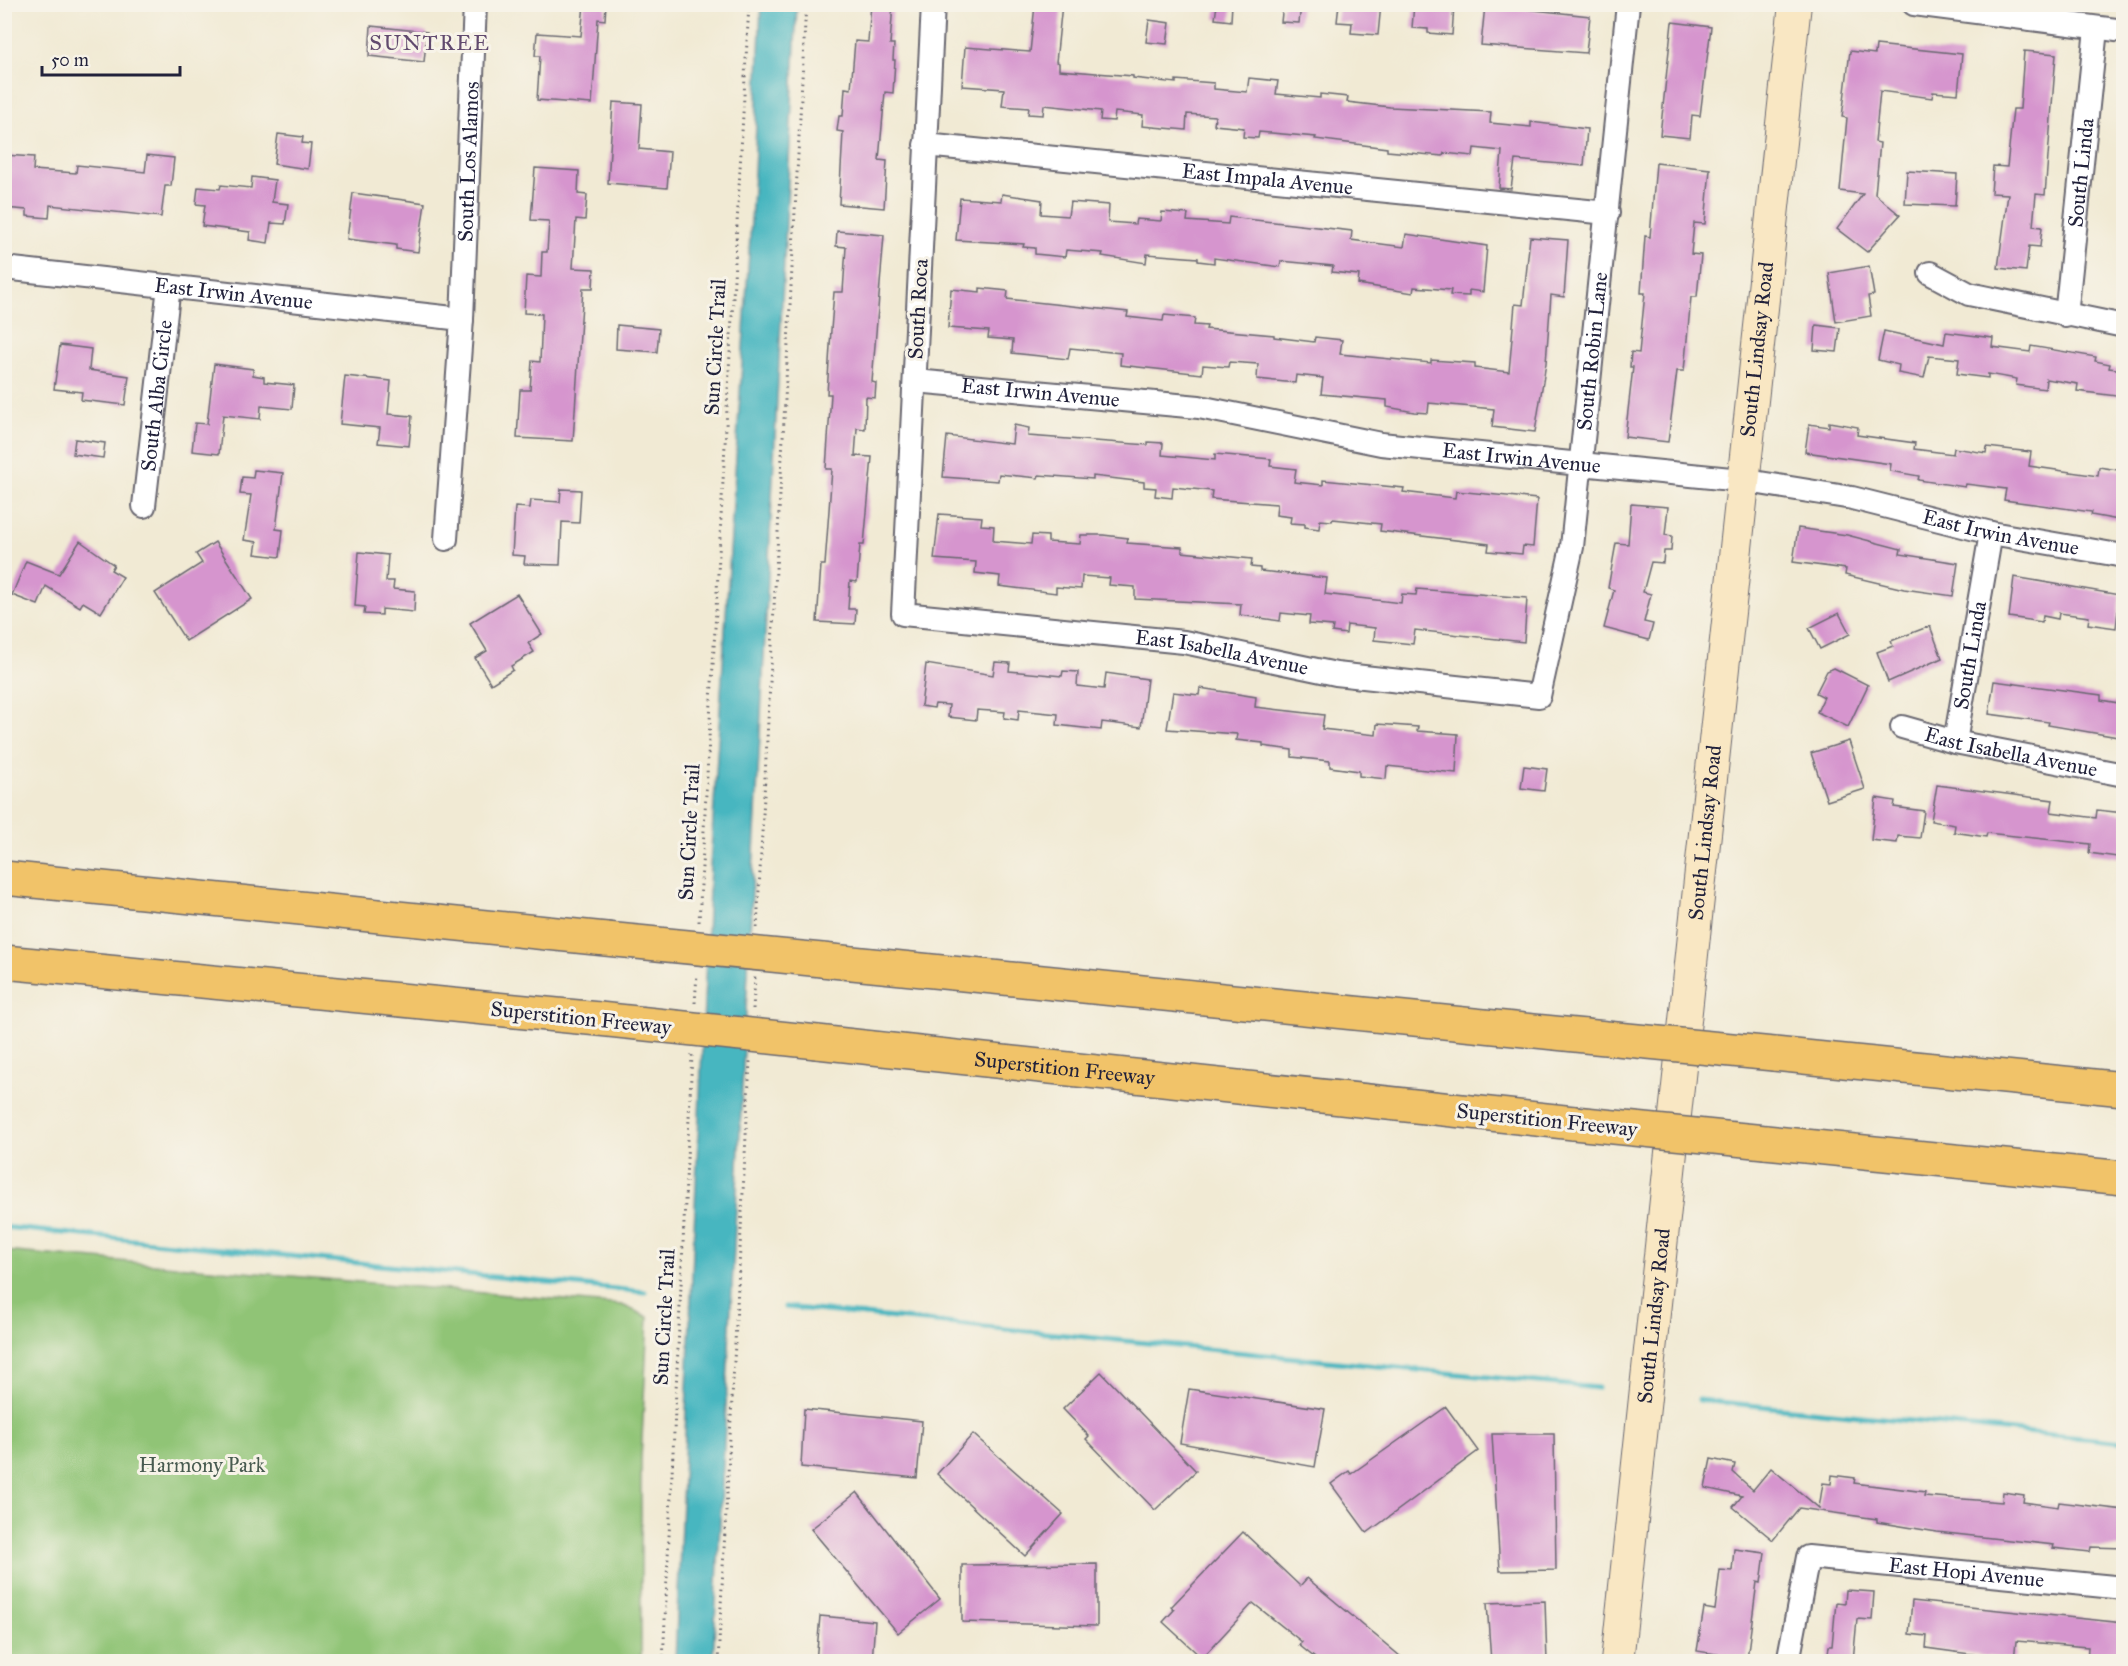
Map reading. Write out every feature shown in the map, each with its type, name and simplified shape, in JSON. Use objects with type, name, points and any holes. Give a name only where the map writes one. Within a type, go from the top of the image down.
[{"type":"highway","points":[[4,878],[2124,1089]]},
{"type":"highway","name":"Superstition Freeway","points":[[4,963],[599,1019],[1574,1123],[2124,1178]]},
{"type":"main road","name":"South Lindsay Road","points":[[1617,1662],[1706,836],[1741,480],[1795,4]]},
{"type":"street","name":"South Los Alamos","points":[[446,539],[462,319],[475,4]]},
{"type":"street","name":"South Roca","points":[[903,614],[933,4]]},
{"type":"street","name":"South Robin Lane","points":[[1539,696],[1572,547],[1628,4]]},
{"type":"street","points":[[1914,4],[2124,31]]},
{"type":"street","name":"South Linda","points":[[2066,316],[2096,29]]},
{"type":"street","name":"East Impala Avenue","points":[[925,145],[1608,213]]},
{"type":"street","name":"East Irwin Avenue","points":[[4,268],[462,319]]},
{"type":"street","points":[[1930,273],[1969,294],[2066,316],[2124,326]]},
{"type":"street","name":"South Alba Circle","points":[[144,506],[169,286]]},
{"type":"street","name":"East Irwin Avenue","points":[[915,381],[1199,408],[1381,444],[1741,480],[1852,498],[1991,533],[2124,556]]},
{"type":"street","name":"South Linda","points":[[1956,742],[1991,533]]},
{"type":"street","name":"East Isabella Avenue","points":[[903,614],[1184,642],[1336,674],[1539,696]]},
{"type":"street","name":"East Isabella Avenue","points":[[1902,727],[1956,742],[2124,775]]},
{"type":"street","name":"East Hopi Avenue","points":[[1788,1662],[1808,1557],[2124,1588]]},
{"type":"path","name":"Sun Circle Trail","points":[[699,934],[749,4]]},
{"type":"path","points":[[757,936],[806,4]]},
{"type":"path","points":[[695,1005],[697,969]]},
{"type":"path","points":[[752,1018],[755,971]]},
{"type":"path","name":"Sun Circle Trail","points":[[663,1662],[693,1052]]},
{"type":"path","points":[[718,1662],[751,1054]]},
{"type":"green space","name":"Harmony Park","points":[[4,1251],[622,1305],[648,1317],[641,1459],[641,1661],[5,1661]]},
{"type":"water","points":[[761,5],[797,5],[713,1661],[675,1662],[710,867],[754,174]]},
{"type":"building","points":[[584,4],[606,4],[605,20],[598,19],[592,104],[537,100],[540,56],[535,56],[537,33],[581,36]]},
{"type":"building","points":[[871,4],[893,4],[890,44],[894,44],[893,60],[895,60],[893,93],[885,92],[879,160],[887,161],[884,208],[839,204],[843,132],[837,131],[839,116],[843,116],[845,88],[851,89],[855,41],[868,42]]},
{"type":"building","points":[[1062,4],[1056,62],[1059,63],[1059,70],[1133,76],[1133,78],[1176,83],[1176,80],[1214,83],[1214,89],[1247,92],[1249,78],[1278,81],[1276,94],[1320,98],[1320,94],[1348,97],[1347,102],[1390,107],[1491,112],[1490,123],[1531,127],[1531,122],[1587,129],[1584,166],[1515,160],[1511,189],[1499,188],[1502,151],[1474,148],[1473,156],[1444,153],[1443,156],[1387,151],[1387,148],[1315,139],[1316,137],[1259,132],[1258,138],[1243,137],[1244,128],[1214,125],[1215,116],[1187,114],[1186,130],[1142,126],[1143,115],[1115,112],[1114,121],[1100,120],[1101,111],[1044,105],[1043,115],[1028,114],[1029,108],[1002,106],[1004,89],[962,86],[965,47],[1030,52],[1035,5]]},
{"type":"building","points":[[1217,4],[1232,4],[1231,21],[1215,19]]},
{"type":"building","points":[[1283,4],[1301,4],[1299,23],[1281,22]]},
{"type":"building","points":[[1339,4],[1381,4],[1378,35],[1351,33],[1352,23],[1337,22]]},
{"type":"building","points":[[1414,4],[1454,5],[1452,35],[1428,33],[1428,29],[1412,28]]},
{"type":"building","points":[[1485,5],[1590,16],[1586,53],[1481,45]]},
{"type":"building","points":[[1149,20],[1170,23],[1167,44],[1146,42]]},
{"type":"building","points":[[1672,22],[1711,27],[1700,116],[1692,115],[1690,138],[1660,135]]},
{"type":"building","points":[[371,26],[427,32],[424,62],[369,56]]},
{"type":"building","points":[[1876,45],[1962,54],[1958,94],[1933,92],[1932,98],[1880,91],[1875,142],[1880,143],[1875,194],[1900,215],[1867,252],[1837,229],[1863,194],[1840,191],[1847,118],[1842,117],[1850,51],[1875,54]]},
{"type":"building","points":[[2024,51],[2056,54],[2045,195],[2036,194],[2033,226],[2042,227],[2040,247],[2029,246],[2026,271],[1998,268],[2008,194],[1991,193],[1993,166],[2007,167],[2013,109],[2020,109]]},
{"type":"building","points":[[613,102],[642,104],[639,149],[670,152],[667,188],[608,183]]},
{"type":"building","points":[[278,134],[303,137],[302,143],[311,144],[308,169],[274,164]]},
{"type":"building","points":[[4,155],[34,157],[33,170],[76,173],[77,165],[145,172],[147,155],[174,158],[171,186],[165,186],[161,217],[50,205],[49,218],[27,216],[27,210],[4,208]]},
{"type":"building","points":[[1656,163],[1710,169],[1705,224],[1694,223],[1691,254],[1701,255],[1697,297],[1691,297],[1684,371],[1677,371],[1668,442],[1625,437],[1633,367],[1630,367],[1631,352],[1639,353],[1645,293],[1641,293],[1645,236],[1650,237]]},
{"type":"building","points":[[535,168],[579,171],[578,194],[587,195],[585,220],[576,219],[573,268],[594,269],[593,288],[583,288],[573,441],[517,438],[520,390],[530,390],[532,361],[540,362],[542,314],[524,313],[526,276],[541,277],[542,252],[547,252],[549,221],[531,220]]},
{"type":"building","points":[[1907,171],[1957,174],[1955,206],[1905,204]]},
{"type":"building","points":[[252,177],[275,180],[272,202],[288,204],[285,224],[271,223],[268,243],[249,240],[250,232],[202,226],[205,205],[196,204],[198,187],[220,189],[221,185],[251,188]]},
{"type":"building","points":[[353,193],[425,203],[418,252],[396,249],[396,245],[347,239]]},
{"type":"building","points":[[1002,194],[1042,200],[1041,214],[1068,216],[1070,202],[1109,205],[1108,222],[1135,224],[1136,219],[1161,221],[1162,212],[1188,214],[1187,221],[1228,224],[1229,217],[1352,231],[1351,240],[1404,247],[1406,234],[1487,246],[1483,292],[1469,290],[1469,296],[1450,295],[1451,290],[1414,287],[1413,293],[1358,284],[1359,275],[1332,272],[1333,266],[1281,261],[1280,267],[1214,258],[1214,263],[1198,261],[1198,258],[1147,254],[1146,263],[1102,256],[1103,253],[1066,250],[1065,257],[1035,254],[1035,248],[1023,247],[1024,244],[956,240],[960,198],[1001,201]]},
{"type":"building","points":[[837,231],[884,235],[872,382],[876,383],[875,398],[866,397],[865,429],[857,428],[855,456],[872,457],[864,545],[860,545],[857,582],[850,581],[848,609],[856,609],[855,624],[817,622],[821,565],[825,565],[832,469],[826,469],[831,394],[827,394],[831,330],[834,292],[843,292],[846,247],[836,246]]},
{"type":"building","points":[[1530,237],[1568,240],[1564,297],[1551,295],[1546,363],[1535,432],[1492,427],[1494,409],[1429,403],[1428,413],[1414,412],[1387,407],[1387,400],[1321,394],[1323,378],[1296,375],[1295,383],[1257,379],[1258,364],[1229,362],[1228,367],[1203,365],[1202,374],[1120,365],[1121,353],[1070,348],[1068,359],[1012,353],[1013,340],[988,338],[989,331],[948,328],[951,289],[980,292],[980,288],[1008,291],[1007,299],[1128,312],[1127,317],[1163,321],[1164,315],[1195,318],[1194,325],[1207,326],[1206,329],[1274,335],[1274,337],[1314,342],[1315,337],[1342,340],[1340,354],[1431,363],[1431,360],[1475,363],[1475,368],[1509,372],[1515,304],[1523,305]]},
{"type":"building","points":[[1869,266],[1874,295],[1868,296],[1871,316],[1836,322],[1829,273]]},
{"type":"building","points":[[617,325],[659,329],[657,352],[616,349]]},
{"type":"building","points":[[1816,325],[1840,328],[1837,352],[1814,350]]},
{"type":"building","points":[[1884,331],[1944,344],[1946,332],[1993,338],[1992,347],[2030,352],[2031,346],[2096,357],[2095,361],[2110,364],[2109,368],[2124,370],[2124,397],[2077,391],[2078,384],[2046,379],[2045,389],[2016,385],[2017,379],[1988,374],[1988,378],[1957,374],[1959,359],[1929,356],[1924,378],[1898,373],[1899,365],[1878,360]]},
{"type":"building","points":[[60,345],[91,349],[89,370],[129,376],[125,405],[81,400],[82,392],[54,389]]},
{"type":"building","points":[[214,364],[253,369],[253,375],[264,377],[264,382],[294,385],[292,409],[261,406],[260,419],[223,415],[219,454],[192,451],[195,423],[207,424]]},
{"type":"building","points":[[345,376],[391,381],[388,414],[412,416],[409,446],[378,443],[380,428],[340,424]]},
{"type":"building","points":[[1829,422],[1858,427],[1857,435],[1915,443],[1914,449],[1953,454],[1954,448],[1986,453],[1987,447],[2031,452],[2029,466],[2098,476],[2099,467],[2124,471],[2124,521],[2091,515],[2092,512],[2004,500],[2006,489],[1966,484],[1965,487],[1918,480],[1919,476],[1890,471],[1891,464],[1805,452],[1809,424],[1829,427]]},
{"type":"building","points":[[1014,425],[1029,428],[1028,436],[1148,445],[1148,442],[1163,443],[1162,455],[1215,460],[1215,454],[1271,459],[1270,466],[1296,469],[1294,482],[1323,485],[1323,480],[1404,488],[1403,492],[1455,498],[1456,491],[1537,499],[1533,547],[1523,546],[1522,554],[1488,551],[1489,544],[1380,531],[1381,524],[1333,519],[1332,521],[1320,520],[1319,529],[1305,527],[1305,524],[1290,523],[1291,517],[1276,515],[1277,504],[1211,499],[1212,491],[1173,487],[1172,498],[1155,496],[1156,488],[1144,487],[1144,482],[1093,476],[1093,479],[1039,475],[1038,478],[999,474],[998,481],[943,477],[947,436],[1012,444]]},
{"type":"building","points":[[75,439],[105,443],[103,458],[73,454]]},
{"type":"building","points":[[254,470],[283,473],[276,529],[283,530],[280,557],[255,554],[257,542],[244,540],[251,495],[240,494],[242,477],[253,478]]},
{"type":"building","points":[[561,489],[581,490],[579,523],[562,522],[560,565],[524,564],[525,556],[512,555],[515,507],[530,508],[531,500],[560,502]]},
{"type":"building","points":[[1631,504],[1668,507],[1665,535],[1672,536],[1671,551],[1664,551],[1663,563],[1651,562],[1643,592],[1651,594],[1644,622],[1653,624],[1649,640],[1604,628],[1614,590],[1608,588],[1616,543],[1628,544]]},
{"type":"building","points":[[939,514],[982,517],[981,525],[994,526],[993,541],[1031,544],[1032,535],[1048,536],[1048,542],[1080,544],[1081,535],[1103,535],[1128,538],[1127,543],[1182,547],[1182,552],[1252,559],[1251,567],[1260,568],[1260,571],[1327,578],[1325,594],[1401,603],[1402,594],[1416,595],[1417,589],[1527,598],[1524,642],[1415,630],[1413,644],[1374,640],[1375,628],[1347,625],[1346,634],[1332,632],[1333,626],[1309,624],[1310,616],[1281,613],[1280,621],[1240,615],[1241,604],[1135,599],[1135,587],[1109,585],[1110,578],[1082,576],[1081,589],[1056,587],[1056,593],[999,586],[1000,576],[975,573],[976,562],[934,559]]},
{"type":"building","points":[[1798,528],[1847,535],[1901,549],[1900,554],[1958,563],[1953,596],[1904,589],[1845,575],[1846,569],[1793,562]]},
{"type":"building","points":[[80,541],[114,565],[111,570],[123,577],[101,613],[83,602],[80,607],[46,586],[38,605],[12,595],[26,561],[59,574]]},
{"type":"building","points":[[215,542],[252,599],[186,641],[155,593],[202,563],[196,554]]},
{"type":"building","points":[[359,552],[388,555],[386,581],[394,581],[393,589],[415,591],[414,612],[382,609],[382,615],[364,614],[365,607],[355,606]]},
{"type":"building","points":[[2014,577],[2120,595],[2116,628],[2088,624],[2089,617],[2059,613],[2058,619],[2043,616],[2042,622],[2009,617]]},
{"type":"building","points":[[517,594],[542,634],[528,643],[534,652],[511,666],[513,670],[491,684],[475,658],[487,651],[470,623]]},
{"type":"building","points":[[1839,613],[1850,634],[1820,649],[1809,628]]},
{"type":"building","points":[[1930,626],[1942,658],[1888,682],[1877,652],[1893,646],[1891,641]]},
{"type":"building","points":[[995,662],[1010,663],[1009,671],[1062,676],[1063,671],[1078,672],[1077,686],[1104,689],[1106,673],[1147,679],[1141,727],[1102,722],[1101,730],[1057,725],[1058,714],[1019,710],[1018,720],[1004,718],[1005,712],[977,710],[976,720],[948,717],[949,705],[935,704],[934,708],[921,706],[926,664],[993,675]]},
{"type":"building","points":[[1834,668],[1868,685],[1848,727],[1817,712],[1824,697],[1816,693],[1827,671]]},
{"type":"building","points":[[1994,681],[2101,695],[2101,700],[2124,704],[2124,738],[2048,725],[2049,722],[1989,714]]},
{"type":"building","points":[[1200,688],[1256,697],[1255,707],[1324,715],[1322,729],[1376,735],[1377,724],[1418,727],[1417,731],[1458,734],[1456,773],[1387,766],[1386,779],[1359,776],[1359,771],[1330,767],[1330,761],[1292,757],[1292,750],[1236,740],[1237,734],[1167,729],[1173,692],[1199,695]]},
{"type":"building","points":[[1849,741],[1865,789],[1827,801],[1811,753]]},
{"type":"building","points":[[1524,766],[1547,769],[1544,791],[1521,788]]},
{"type":"building","points":[[1937,785],[2053,800],[2051,812],[2096,818],[2097,810],[2124,813],[2124,858],[2089,853],[2090,844],[1987,833],[1986,837],[1954,832],[1955,825],[1931,821]]},
{"type":"building","points":[[1876,798],[1895,801],[1894,807],[1924,811],[1920,838],[1898,836],[1897,843],[1871,840]]},
{"type":"building","points":[[1101,1372],[1196,1471],[1155,1510],[1086,1439],[1089,1436],[1063,1409]]},
{"type":"building","points":[[1189,1389],[1325,1409],[1315,1467],[1180,1443]]},
{"type":"building","points":[[1446,1407],[1478,1451],[1367,1533],[1331,1484],[1349,1471],[1351,1474]]},
{"type":"building","points":[[804,1409],[922,1421],[917,1478],[801,1467]]},
{"type":"building","points":[[973,1434],[1063,1514],[1025,1556],[937,1474]]},
{"type":"building","points":[[1492,1434],[1554,1434],[1556,1570],[1500,1571]]},
{"type":"building","points":[[1711,1459],[1735,1464],[1733,1472],[1753,1490],[1771,1468],[1819,1508],[1823,1483],[1831,1484],[1832,1475],[1855,1478],[1854,1483],[1925,1492],[1924,1496],[2002,1502],[2003,1492],[2024,1495],[2023,1502],[2058,1507],[2059,1502],[2124,1510],[2124,1548],[2091,1547],[2090,1552],[2053,1548],[2054,1545],[1937,1532],[1877,1522],[1877,1519],[1799,1508],[1773,1540],[1733,1507],[1742,1496],[1705,1488]]},
{"type":"building","points":[[857,1492],[940,1599],[898,1633],[811,1529]]},
{"type":"building","points":[[1243,1532],[1300,1586],[1307,1578],[1407,1662],[1320,1662],[1299,1645],[1302,1642],[1253,1603],[1202,1658],[1163,1622],[1174,1610],[1171,1607]]},
{"type":"building","points":[[1734,1549],[1765,1553],[1761,1583],[1757,1582],[1747,1659],[1697,1651],[1704,1608],[1715,1610],[1720,1570],[1732,1571]]},
{"type":"building","points":[[1097,1564],[1097,1626],[962,1622],[962,1565]]},
{"type":"building","points":[[1846,1590],[1874,1592],[1872,1620],[1857,1619],[1853,1662],[1827,1662],[1829,1646],[1832,1646],[1836,1602],[1845,1603]]},
{"type":"building","points":[[1545,1601],[1547,1662],[1491,1662],[1487,1603]]},
{"type":"building","points":[[1912,1601],[2124,1623],[2124,1662],[2087,1662],[2088,1647],[2016,1641],[2014,1660],[1926,1648],[1927,1636],[1909,1634]]},
{"type":"building","points":[[820,1616],[875,1621],[872,1662],[816,1662]]},
{"type":"waterway","points":[[4,1227],[645,1292]]},
{"type":"waterway","points":[[785,1307],[1598,1388]]},
{"type":"waterway","points":[[1699,1400],[2124,1442]]},
{"type":"district","name":"SUNTREE","points":[[430,42]]}]
